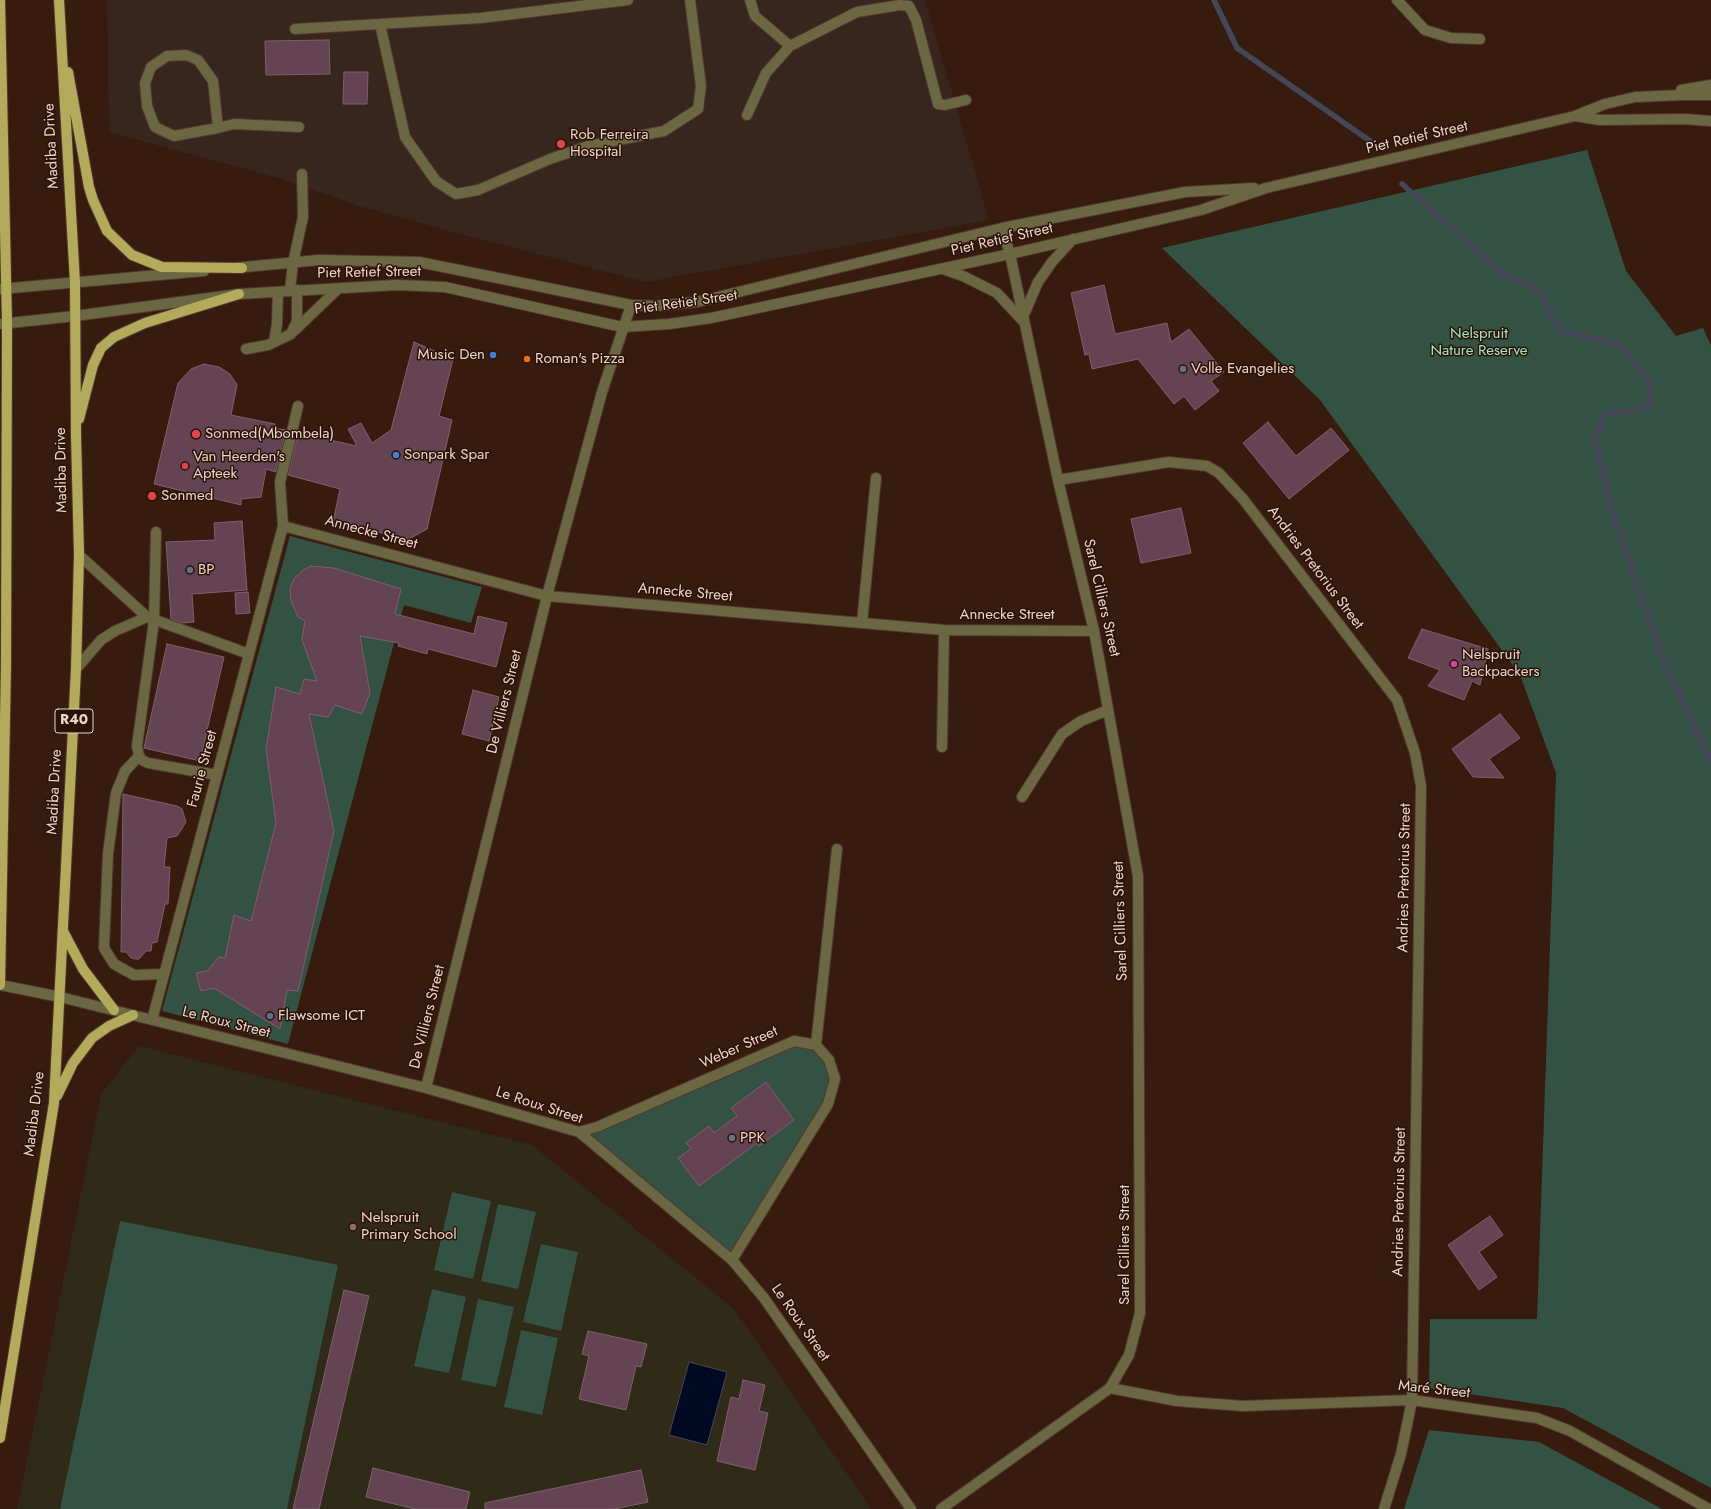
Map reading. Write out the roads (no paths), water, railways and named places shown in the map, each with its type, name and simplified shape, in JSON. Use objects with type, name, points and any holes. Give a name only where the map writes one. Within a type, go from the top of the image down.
[{"type":"main road","points":[[0,0],[6,548],[6,673],[0,985]]},
{"type":"main road","name":"Madiba Drive","points":[[0,1438],[54,1102],[64,931],[76,669],[79,555],[76,435],[75,283],[59,0]]},
{"type":"main road","points":[[60,28],[89,187],[93,200],[107,230],[132,255],[162,267],[242,268]]},
{"type":"main road","points":[[76,435],[93,365],[101,348],[114,337],[144,322],[239,294]]},
{"type":"main road","points":[[0,517],[6,548]]},
{"type":"main road","points":[[64,931],[83,969],[114,1010]]},
{"type":"main road","points":[[54,1102],[72,1063],[92,1038],[109,1026],[133,1015]]},
{"type":"street","points":[[295,29],[481,18],[628,0]]},
{"type":"street","points":[[380,24],[405,137],[436,181],[456,194],[478,190],[550,159],[588,146],[664,131],[698,109],[701,86],[690,0]]},
{"type":"street","points":[[750,0],[755,16],[790,46]]},
{"type":"street","points":[[1397,0],[1425,30],[1451,38],[1480,39]]},
{"type":"street","points":[[747,115],[766,73],[790,46],[857,12],[900,5],[909,6],[916,20],[938,104],[944,105],[966,100]]},
{"type":"street","points":[[218,128],[213,81],[198,60],[186,55],[167,56],[151,67],[145,83],[147,106],[155,126],[174,136],[218,128],[234,124],[299,127]]},
{"type":"street","points":[[1635,98],[1711,85]]},
{"type":"street","name":"Piet Retief Street","points":[[3,324],[239,294],[396,285],[445,287],[622,327],[669,324],[711,318],[941,269],[1201,210],[1266,188],[1575,116],[1605,104],[1635,98],[1682,94],[1711,95]]},
{"type":"street","name":"Piet Retief Street","points":[[1575,116],[1600,120],[1684,119],[1711,121]]},
{"type":"street","points":[[291,334],[297,321],[293,263],[303,217],[302,174]]},
{"type":"street","name":"Piet Retief Street","points":[[3,288],[340,260],[419,262],[631,305],[654,306],[697,302],[1002,228],[1185,192],[1266,188]]},
{"type":"street","name":"Sarel Cilliers Street","points":[[941,1509],[1110,1388],[1130,1355],[1137,1332],[1140,1313],[1138,876],[1094,631],[1058,480],[1010,254],[1002,228]]},
{"type":"street","points":[[941,269],[963,276],[997,292],[1024,320],[1038,282],[1052,262],[1073,239]]},
{"type":"street","points":[[246,349],[274,342],[291,334],[339,288]]},
{"type":"street","points":[[274,342],[277,324],[278,292]]},
{"type":"street","name":"De Villiers Street","points":[[426,1088],[547,596],[602,392],[622,327],[631,305]]},
{"type":"street","name":"Faurie Street","points":[[152,1020],[282,526],[280,482],[298,406]]},
{"type":"street","name":"Andries Pretorius Street","points":[[1058,480],[1169,462],[1207,466],[1219,473],[1248,505],[1397,700],[1415,753],[1421,786],[1412,1400],[1401,1454],[1384,1509]]},
{"type":"street","points":[[862,623],[876,478]]},
{"type":"street","name":"Annecke Street","points":[[282,526],[547,596],[944,630],[1094,631]]},
{"type":"street","points":[[156,532],[150,619],[137,746],[138,756],[148,763],[217,775]]},
{"type":"street","points":[[79,555],[150,619],[249,654]]},
{"type":"street","points":[[76,669],[101,640],[115,630],[150,619]]},
{"type":"street","points":[[942,747],[944,630]]},
{"type":"street","points":[[1022,797],[1062,734],[1081,722],[1108,710]]},
{"type":"street","points":[[138,756],[125,771],[116,793],[108,854],[104,948],[114,964],[134,975],[163,974]]},
{"type":"street","points":[[732,1260],[828,1104],[835,1079],[829,1060],[816,1045],[838,849]]},
{"type":"street","name":"Le Roux Street","points":[[0,985],[114,1010],[426,1088],[579,1132],[732,1260],[764,1298],[911,1509]]},
{"type":"street","name":"Weber Street","points":[[579,1132],[597,1127],[794,1041],[816,1045]]},
{"type":"street","name":"Maré Street","points":[[1110,1388],[1177,1401],[1243,1406],[1412,1400],[1537,1418],[1570,1431],[1709,1509]]},
{"type":"water","points":[[689,1362],[727,1372],[707,1445],[669,1435]]},
{"type":"waterway","points":[[1214,0],[1237,48],[1370,141]]},
{"type":"waterway","points":[[1402,184],[1505,275],[1540,290],[1559,331],[1618,344],[1649,379],[1650,407],[1605,414],[1594,438],[1615,520],[1665,664],[1711,761]]},
{"type":"place","name":"Rob Ferreira Hospital","points":[[561,144]]},
{"type":"place","name":"Music Den","points":[[493,355]]},
{"type":"place","name":"Roman's Pizza","points":[[527,359]]},
{"type":"place","name":"Volle Evangelies","points":[[1183,369]]},
{"type":"place","name":"Sonmed(Mbombela)","points":[[196,434]]},
{"type":"place","name":"Sonpark Spar","points":[[396,455]]},
{"type":"place","name":"Van Heerden's Apteek","points":[[185,466]]},
{"type":"place","name":"Sonmed","points":[[152,496]]},
{"type":"place","name":"BP","points":[[190,570]]},
{"type":"place","name":"Nelspruit Backpackers","points":[[1454,664]]},
{"type":"place","name":"Flawsome ICT","points":[[270,1016]]},
{"type":"place","name":"PPK","points":[[732,1138]]},
{"type":"place","name":"Nelspruit Primary School","points":[[353,1227]]},
{"type":"park label","name":"Nelspruit Nature Reserve","points":[[1479,342]]}]
